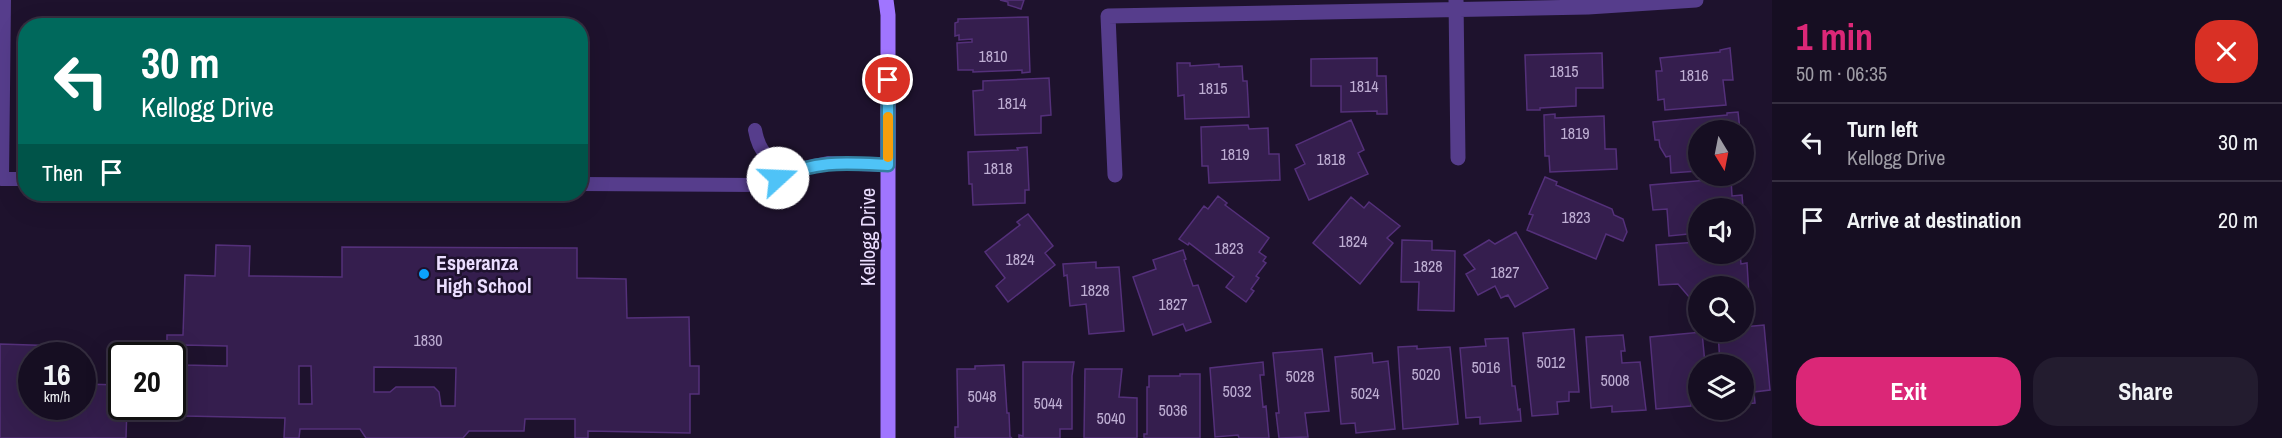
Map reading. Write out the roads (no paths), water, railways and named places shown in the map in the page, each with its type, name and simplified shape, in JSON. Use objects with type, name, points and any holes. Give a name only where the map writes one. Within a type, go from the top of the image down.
[{"type":"main road","name":"Kellogg Drive","points":[[886,0],[888,438]]},
{"type":"street","points":[[1115,175],[1108,16],[1456,5],[1619,6],[1696,0]]},
{"type":"street","points":[[1456,5],[1458,158]]},
{"type":"lane","points":[[4,0],[2,179],[18,179]]},
{"type":"lane","points":[[755,130],[758,146],[771,160],[795,170]]},
{"type":"lane","points":[[588,184],[760,186],[795,170],[828,163],[888,165]]},
{"type":"place","name":"Esperanza High School","points":[[424,274]]}]
